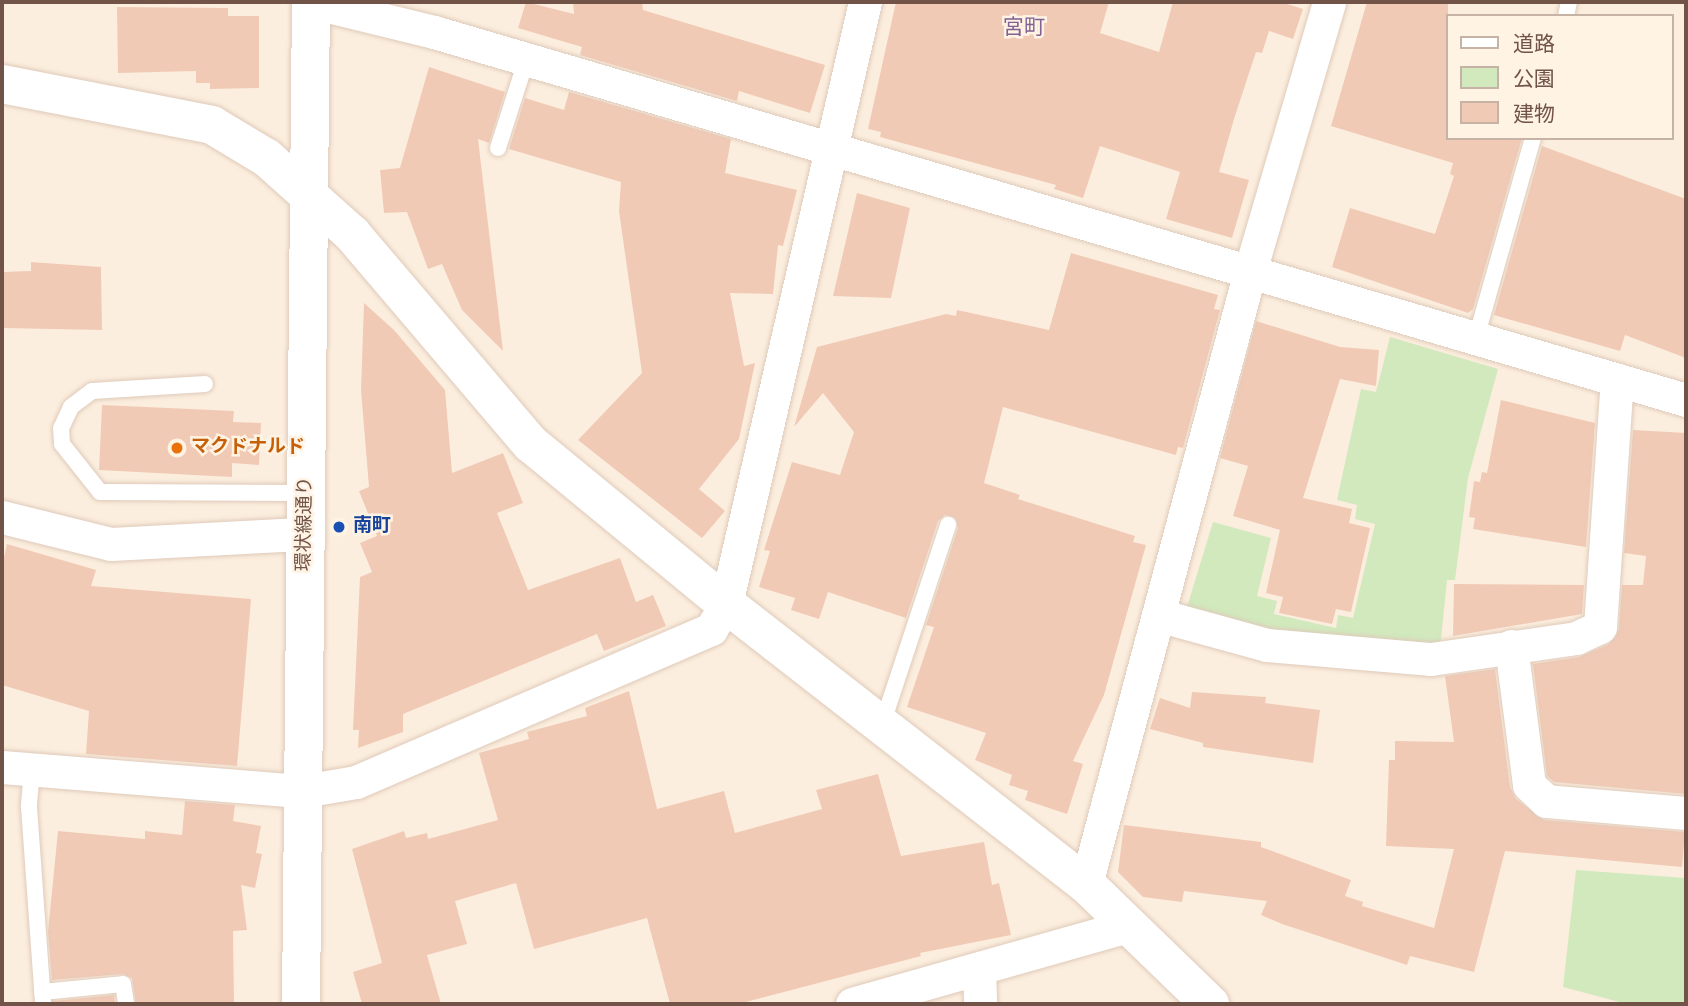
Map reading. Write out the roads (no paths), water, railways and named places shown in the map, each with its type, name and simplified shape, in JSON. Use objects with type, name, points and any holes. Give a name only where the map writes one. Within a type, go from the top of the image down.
[{"type":"street","points":[[311,2],[526,61],[1686,400]]},
{"type":"street","name":"環状線通り","points":[[301,1004],[311,2]]},
{"type":"street","points":[[17,768],[303,792],[356,782],[711,629],[726,604],[865,2]]},
{"type":"street","points":[[1086,884],[1251,271],[1329,2]]},
{"type":"street","points":[[2,84],[212,125],[267,158],[309,192],[352,234],[531,444],[726,604],[1086,884],[1210,1004]]},
{"type":"street","points":[[1158,615],[1267,645],[1431,659],[1576,638],[1600,627],[1618,380]]},
{"type":"street","points":[[2,517],[111,544],[305,534]]},
{"type":"street","points":[[1511,646],[1529,785],[1546,801],[1686,813]]},
{"type":"street","points":[[852,1004],[1128,926]]},
{"type":"street","points":[[979,970],[979,1004]]},
{"type":"lane","points":[[498,148],[526,61]]},
{"type":"lane","points":[[1476,338],[1532,140]]},
{"type":"lane","points":[[205,384],[92,391],[71,407],[61,428],[62,444],[100,492],[306,493]]},
{"type":"lane","points":[[882,725],[948,526]]},
{"type":"lane","points":[[17,768],[29,807],[43,998],[123,984],[126,1004]]},
{"type":"place","name":"マクドナルド","points":[[177,448]]},
{"type":"place","name":"南町","points":[[339,527]]},
{"type":"district","name":"宮町","points":[[1024,29]]}]
